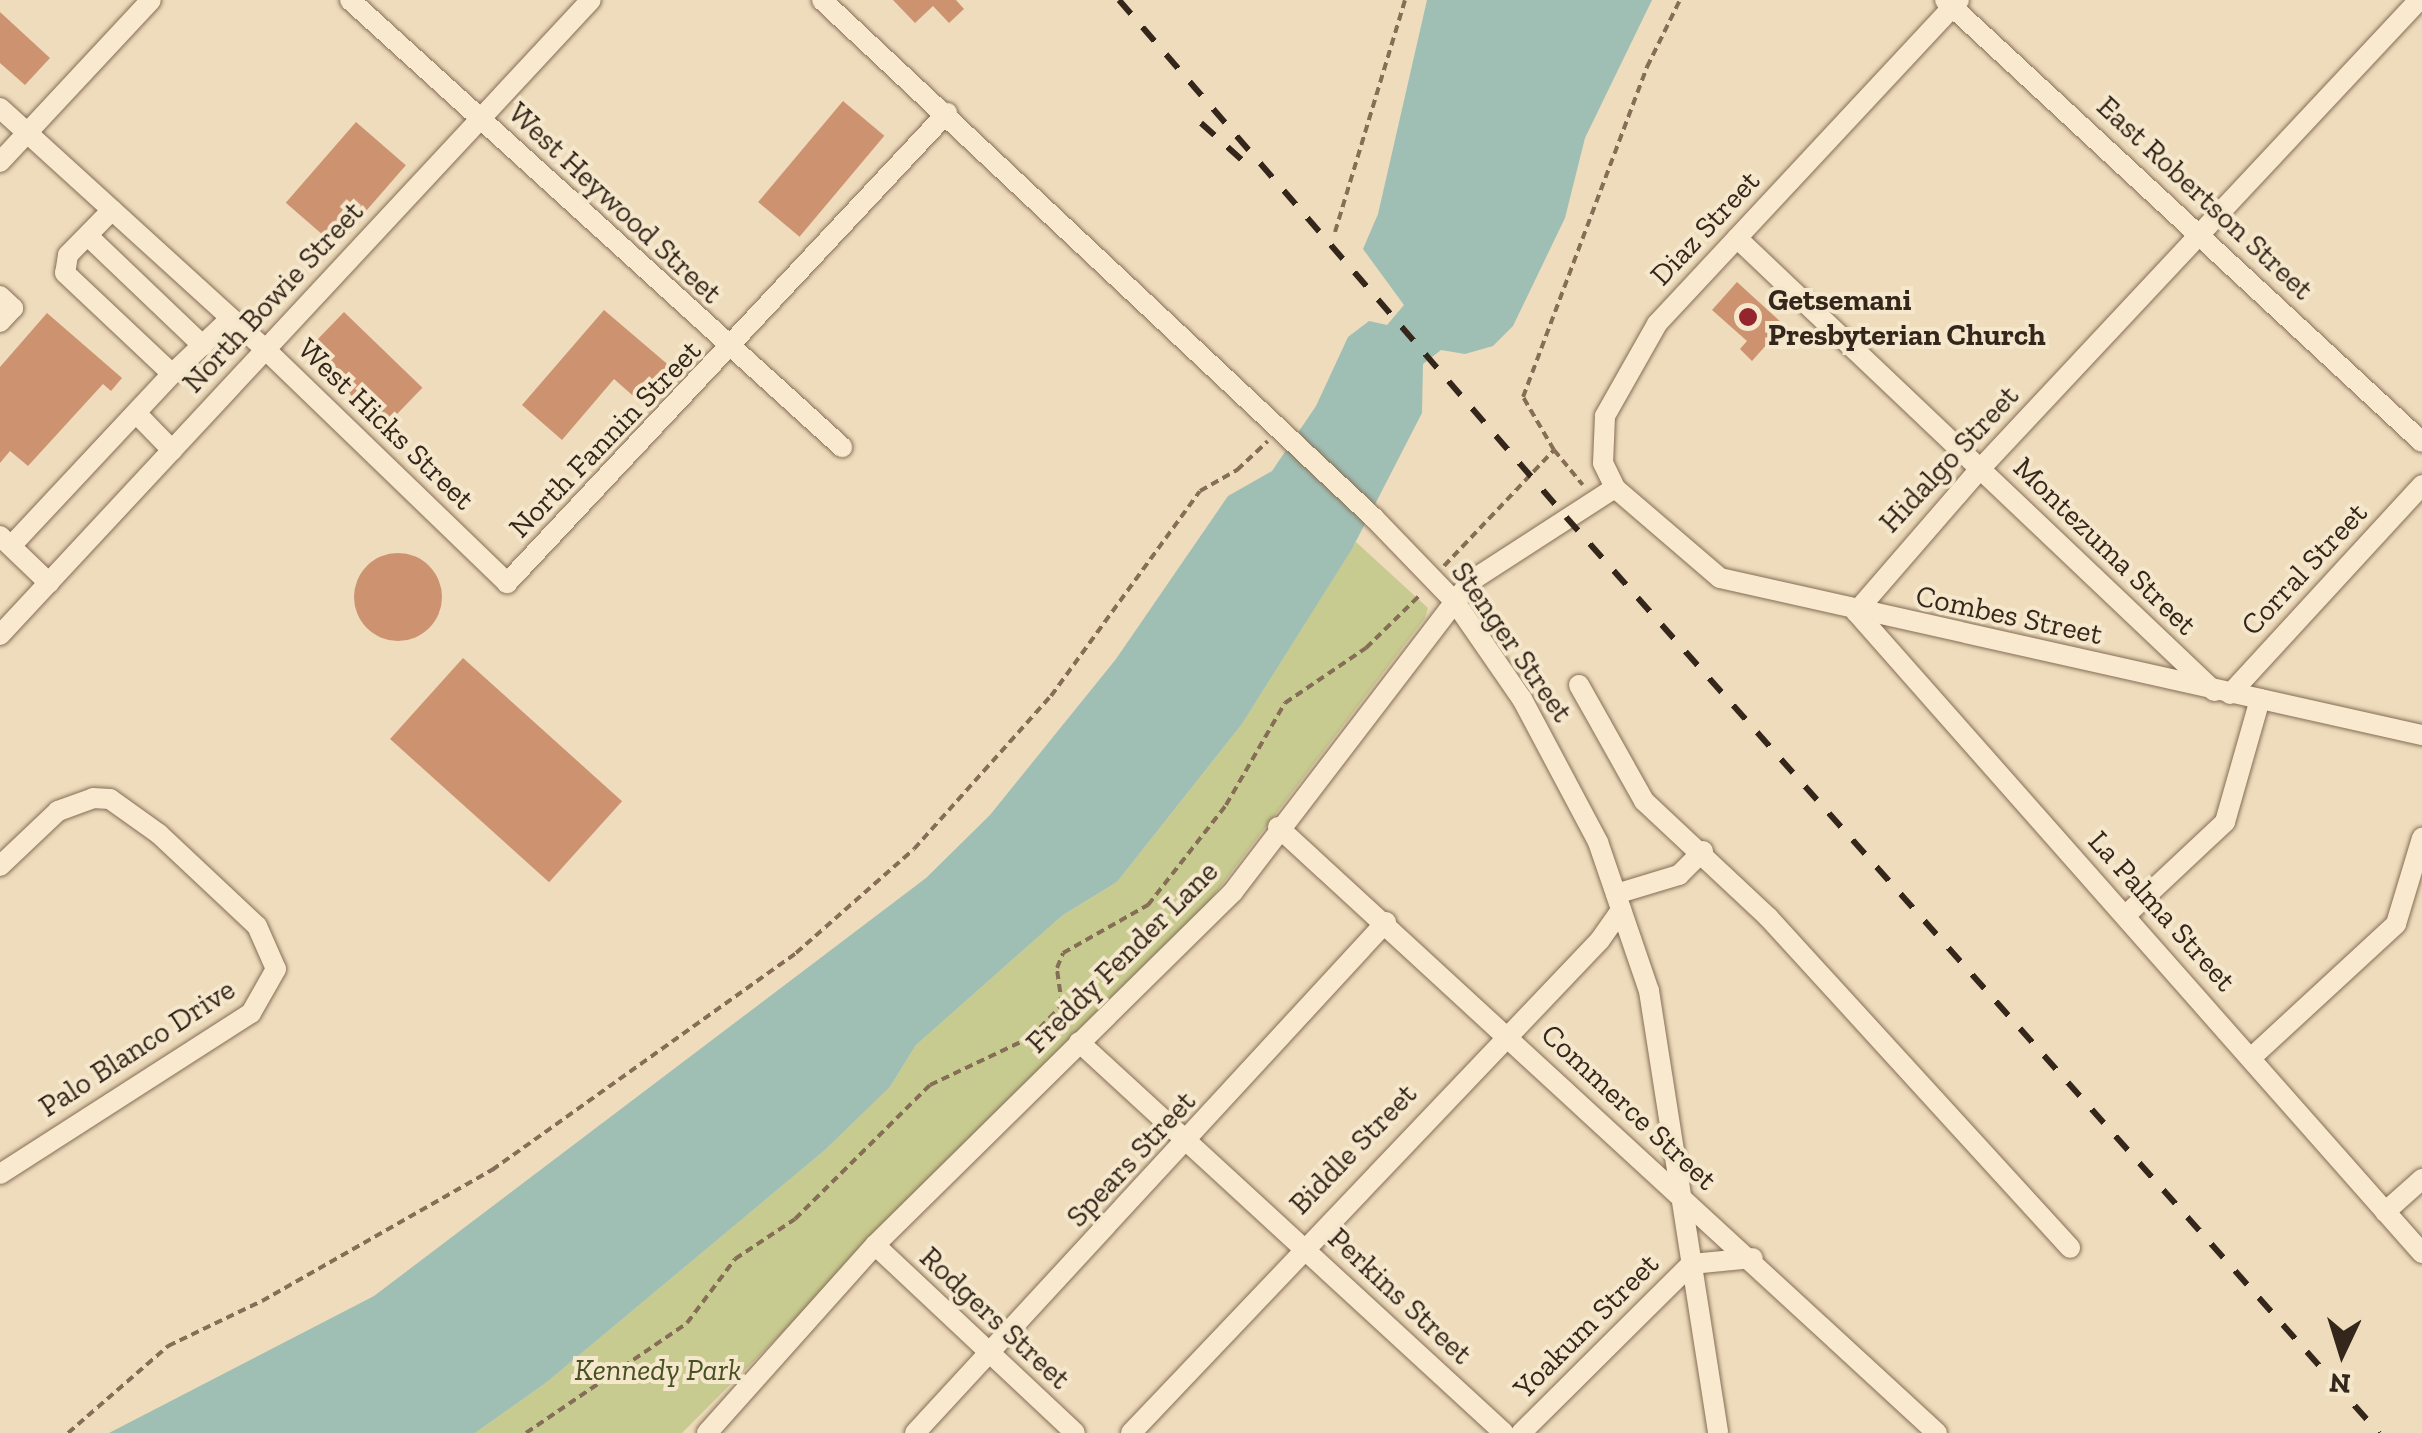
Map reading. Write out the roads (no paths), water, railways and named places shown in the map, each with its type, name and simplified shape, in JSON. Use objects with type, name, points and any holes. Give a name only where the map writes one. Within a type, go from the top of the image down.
[{"type":"street","points":[[0,162],[151,0]]},
{"type":"street","name":"West Heywood Street","points":[[350,0],[730,351],[842,447]]},
{"type":"street","name":"North Bowie Street","points":[[0,635],[591,0]]},
{"type":"street","name":"Stenger Street","points":[[822,0],[947,113],[1374,518],[1455,602],[1570,781],[1649,991],[1685,1200],[1691,1264],[1718,1433]]},
{"type":"street","name":"East Robertson Street","points":[[1952,2],[2422,442]]},
{"type":"street","name":"Diaz Street","points":[[1615,488],[1603,463],[1604,416],[1657,324],[1952,2]]},
{"type":"street","name":"Hidalgo Street","points":[[1856,612],[1980,468],[2415,5]]},
{"type":"street","name":"West Hicks Street","points":[[0,108],[266,349],[508,583]]},
{"type":"street","name":"North Fannin Street","points":[[508,583],[730,351],[947,113]]},
{"type":"street","points":[[112,210],[68,255],[65,273],[172,374]]},
{"type":"street","points":[[88,236],[203,346]]},
{"type":"street","name":"Montezuma Street","points":[[1736,238],[2222,692]]},
{"type":"street","points":[[0,296],[13,308],[0,322]]},
{"type":"street","points":[[49,583],[6,541],[231,318]]},
{"type":"street","points":[[136,413],[172,450]]},
{"type":"street","name":"Corral Street","points":[[2222,692],[2422,485]]},
{"type":"street","name":"Freddy Fender Lane","points":[[706,1433],[875,1245],[1233,892],[1278,828],[1471,580],[1615,488]]},
{"type":"street","name":"Combes Street","points":[[1615,488],[1720,578],[1856,612],[2422,735]]},
{"type":"street","name":"La Palma Street","points":[[1856,612],[2422,1252]]},
{"type":"street","points":[[1579,685],[1644,801],[1668,828],[1703,851],[2070,1248]]},
{"type":"street","points":[[2126,916],[2225,822],[2260,699]]},
{"type":"street","name":"Palo Blanco Drive","points":[[0,866],[58,811],[93,798],[110,799],[159,834],[258,926],[276,969],[251,1013],[0,1174]]},
{"type":"street","name":"Commerce Street","points":[[1278,828],[1753,1258],[1923,1428]]},
{"type":"street","points":[[2252,1057],[2396,924],[2422,838]]},
{"type":"street","points":[[1618,902],[1679,874],[1703,851]]},
{"type":"street","name":"Biddle Street","points":[[1131,1433],[1302,1246],[1506,1034],[1618,902]]},
{"type":"street","name":"Spears Street","points":[[914,1433],[1192,1140],[1386,922]]},
{"type":"street","name":"Perkins Street","points":[[1078,1042],[1192,1140],[1504,1433]]},
{"type":"street","points":[[2385,1212],[2422,1178]]},
{"type":"street","name":"Rodgers Street","points":[[875,1245],[1075,1433]]},
{"type":"street","name":"Yoakum Street","points":[[1520,1433],[1691,1264],[1753,1258]]},
{"type":"water","points":[[1427,0],[1652,0],[1585,138],[1565,218],[1513,326],[1493,346],[1465,354],[1441,350],[1423,364],[1422,413],[1352,549],[1242,724],[1117,882],[1063,915],[916,1045],[890,1087],[825,1150],[547,1382],[475,1433],[109,1433],[374,1296],[926,878],[990,815],[1116,659],[1228,496],[1272,471],[1316,406],[1348,337],[1369,321],[1387,325],[1404,305],[1363,249],[1378,214]]},
{"type":"railway","points":[[1119,0],[1566,517],[2379,1433]]},
{"type":"railway","points":[[1201,123],[1243,161]]},
{"type":"place","name":"Getsemani Presbyterian Church","points":[[1748,317]]},
{"type":"park label","name":"Kennedy Park","points":[[658,1370]]}]
